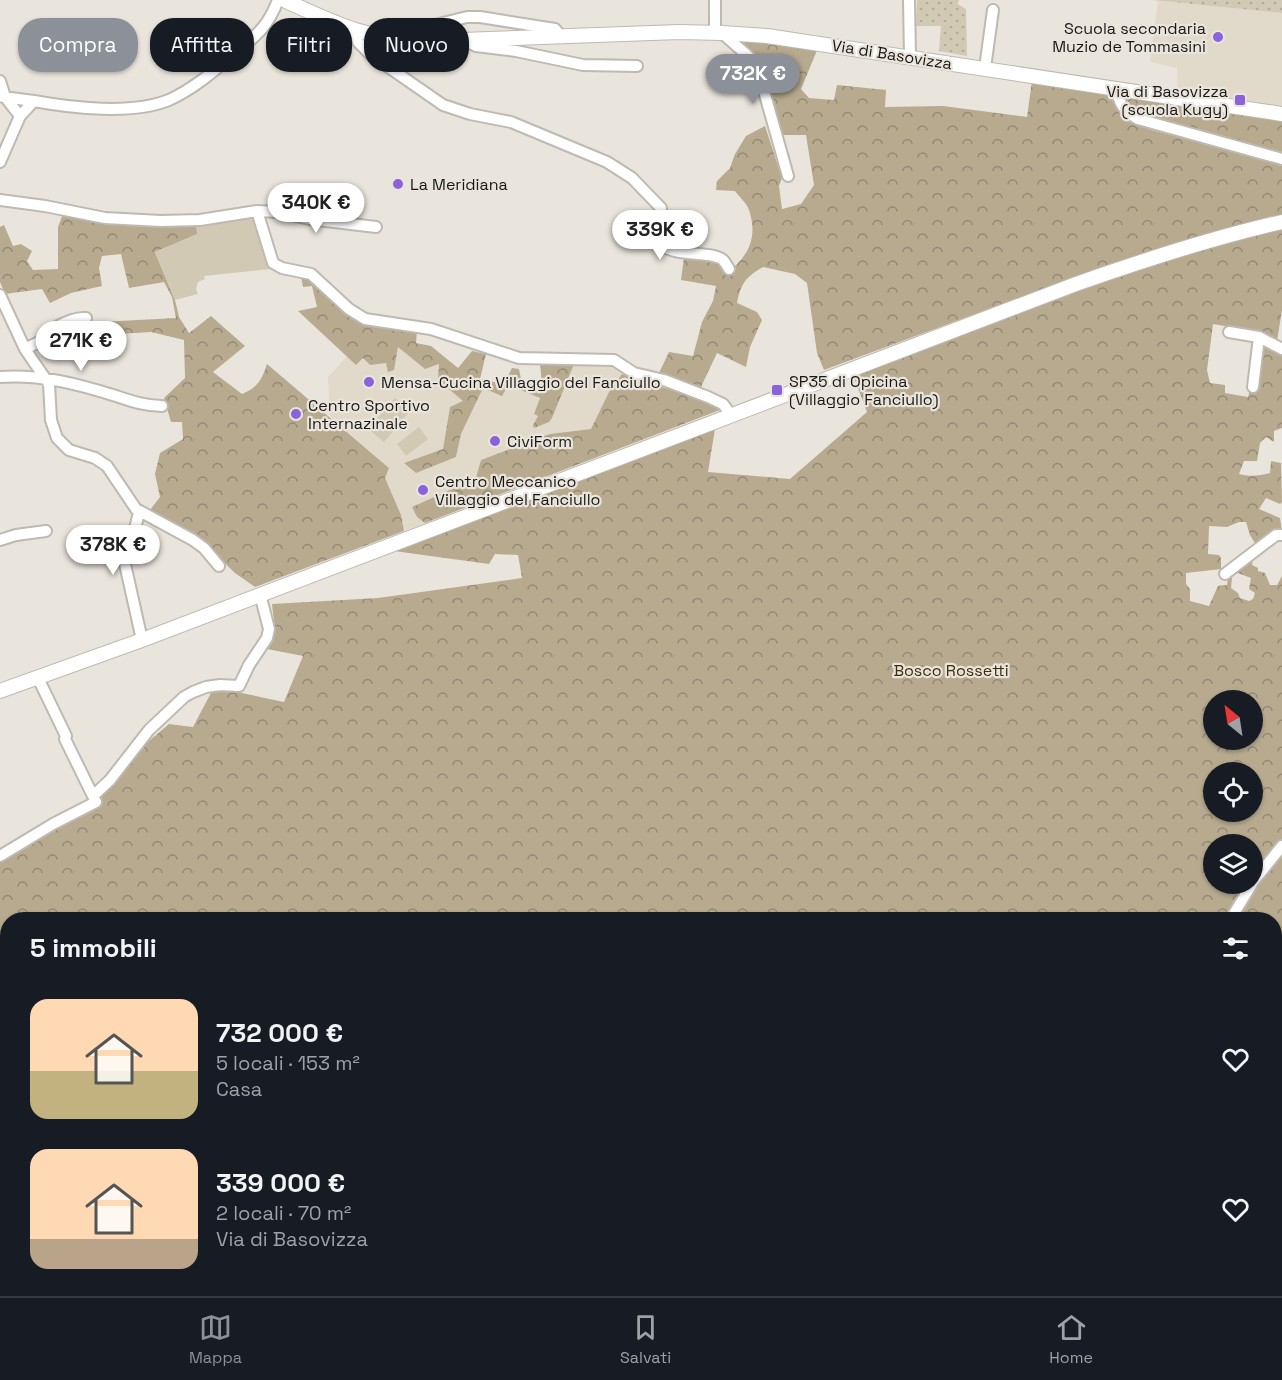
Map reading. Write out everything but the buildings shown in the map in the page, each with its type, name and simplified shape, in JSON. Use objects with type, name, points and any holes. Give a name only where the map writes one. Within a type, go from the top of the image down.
[{"type":"main road","name":"Via di Basovizza","points":[[284,0],[364,33]]},
{"type":"main road","name":"Via di Basovizza","points":[[471,39],[718,33],[778,38],[1282,114]]},
{"type":"main road","points":[[0,692],[1151,257],[1227,234],[1282,222]]},
{"type":"street","points":[[3,97],[84,109],[149,105],[166,101],[205,79],[264,29],[278,0]]},
{"type":"street","points":[[715,0],[718,33],[756,63],[788,176]]},
{"type":"street","points":[[909,0],[910,57]]},
{"type":"street","points":[[985,68],[993,10]]},
{"type":"street","points":[[463,18],[480,17],[555,29],[561,36]]},
{"type":"street","points":[[355,31],[358,42],[371,55],[442,105],[470,114],[512,122],[624,171],[661,208],[660,244],[662,247],[717,258],[723,260],[729,269]]},
{"type":"street","points":[[471,39],[472,44],[476,46],[516,51],[583,65],[637,66]]},
{"type":"street","points":[[0,81],[3,97],[20,116]]},
{"type":"street","points":[[1117,88],[1121,105],[1138,119],[1282,159]]},
{"type":"street","points":[[0,162],[20,116],[34,101]]},
{"type":"street","points":[[0,200],[105,218],[161,221],[212,219],[257,211],[279,212],[309,219],[376,227]]},
{"type":"street","points":[[257,211],[273,263],[282,268],[311,274],[358,316],[370,320],[431,328],[519,358],[614,360],[621,362],[634,373],[716,400],[723,404],[731,415]]},
{"type":"street","points":[[0,295],[25,349],[49,384],[53,429],[57,438],[69,450],[95,458],[107,466],[139,512],[193,540],[204,548],[219,566]]},
{"type":"street","points":[[25,349],[57,333],[57,327],[60,325],[80,317],[86,318]]},
{"type":"street","points":[[1229,332],[1259,337],[1282,349]]},
{"type":"street","points":[[1253,387],[1259,337]]},
{"type":"street","points":[[0,377],[46,378],[141,405],[162,406]]},
{"type":"street","points":[[139,512],[135,529],[124,549],[124,564],[142,640]]},
{"type":"street","points":[[0,540],[46,531]]},
{"type":"street","points":[[1225,574],[1276,536],[1282,535]]},
{"type":"street","points":[[93,796],[110,780],[149,730],[184,698],[206,687],[239,686],[249,665],[267,638],[268,629],[260,594]]},
{"type":"street","points":[[0,856],[53,824],[96,802],[65,739],[66,736],[39,678]]},
{"type":"street","points":[[1263,869],[1282,846]]},
{"type":"street","points":[[1235,912],[1245,894]]},
{"type":"shaded area","points":[[917,0],[959,0],[958,4],[966,9],[967,56],[939,51],[941,26],[916,26]]},
{"type":"shaded area","points":[[1152,0],[1282,0],[1282,13]]},
{"type":"shaded area","name":"Scuola secondaria Muzio de Tommasini","points":[[1158,1],[1282,13],[1282,107],[1178,88],[1177,68],[1150,62]]},
{"type":"shaded area","points":[[255,218],[270,269],[204,276],[205,279],[198,282],[196,289],[198,294],[175,300],[155,252],[197,234],[196,225]]},
{"type":"shaded area","name":"CiviForm","points":[[398,347],[425,369],[440,364],[438,380],[464,401],[450,407],[443,449],[404,463],[416,473],[456,457],[461,434],[483,388],[508,385],[541,399],[534,413],[538,416],[533,425],[552,418],[574,364],[617,365],[622,374],[609,392],[591,429],[550,434],[477,478],[412,507],[417,517],[425,523],[404,531],[401,515],[385,478],[389,468],[330,416],[328,377],[347,356],[356,365],[363,358],[395,364]]},
{"type":"shaded area","points":[[395,398],[410,411],[384,442],[368,429]]},
{"type":"shaded area","points":[[419,427],[428,439],[406,456],[397,444]]},
{"type":"green space","points":[[733,38],[818,48],[801,89],[809,98],[834,100],[837,85],[886,90],[885,107],[943,106],[1027,117],[1032,81],[1107,93],[1113,98],[1120,112],[1151,130],[1247,153],[1282,165],[1282,215],[1107,265],[824,370],[817,353],[807,283],[795,274],[763,267],[745,281],[737,303],[757,312],[762,320],[750,347],[746,367],[717,353],[701,387],[658,375],[669,352],[693,356],[702,322],[713,301],[716,286],[681,280],[684,257],[716,262],[727,273],[741,260],[750,245],[752,220],[747,205],[735,191],[716,190],[717,181],[730,168],[746,136],[765,126],[782,178],[779,186],[782,209],[801,204],[814,185],[806,135],[781,135],[760,70],[766,56],[753,54]]},
{"type":"green space","points":[[1126,94],[1282,118],[1282,152],[1141,115],[1129,106],[1124,98]]},
{"type":"green space","points":[[63,214],[99,223],[196,225],[198,234],[155,252],[175,300],[179,317],[189,333],[211,316],[245,346],[213,372],[242,394],[258,383],[267,364],[389,468],[385,478],[401,515],[404,531],[255,587],[235,573],[205,544],[150,510],[160,497],[155,474],[160,453],[183,439],[182,422],[171,422],[164,398],[185,378],[184,340],[151,332],[102,335],[100,322],[176,318],[172,297],[164,282],[129,288],[121,254],[102,256],[99,268],[102,286],[71,293],[50,303],[42,289],[5,294],[0,282],[0,227],[4,225],[13,246],[21,244],[32,251],[27,261],[33,270],[58,269],[58,227]]},
{"type":"green space","name":"Bosco Rossetti","points":[[1282,229],[1282,310],[1277,341],[1254,331],[1213,324],[1207,370],[1210,383],[1225,385],[1225,393],[1248,397],[1263,342],[1282,354],[1282,428],[1274,431],[1274,442],[1266,437],[1260,443],[1257,461],[1244,461],[1239,474],[1254,476],[1270,473],[1271,461],[1281,463],[1282,502],[1280,504],[1266,498],[1259,509],[1280,518],[1282,532],[1256,545],[1246,522],[1227,527],[1209,526],[1208,554],[1219,555],[1221,569],[1186,573],[1190,601],[1209,606],[1218,586],[1227,585],[1228,577],[1232,578],[1231,588],[1238,593],[1240,598],[1249,601],[1253,599],[1255,593],[1249,589],[1251,578],[1235,572],[1253,558],[1252,565],[1258,568],[1258,571],[1265,573],[1270,585],[1277,585],[1282,576],[1282,839],[1263,861],[1263,834],[1203,834],[1203,894],[1240,894],[1228,912],[0,912],[0,861],[64,822],[99,806],[102,796],[148,742],[169,724],[193,727],[212,691],[227,690],[284,702],[303,656],[267,649],[275,631],[272,604],[378,598],[522,578],[518,555],[495,554],[489,564],[394,551],[715,429],[708,472],[790,479],[867,412],[853,375],[1050,300],[1183,253]]},
{"type":"green space","points":[[301,276],[312,281],[347,312],[417,330],[416,343],[431,346],[458,368],[472,351],[486,354],[480,379],[504,384],[512,368],[519,369],[522,384],[542,384],[540,364],[574,364],[552,418],[549,422],[534,428],[533,425],[538,416],[534,414],[540,398],[508,385],[502,396],[483,388],[461,434],[456,457],[416,473],[404,463],[443,449],[450,407],[463,401],[438,380],[439,364],[425,369],[398,347],[394,370],[388,372],[386,363],[370,365],[363,358],[356,365],[298,311],[317,307],[312,286],[303,287]]},
{"type":"green space","points":[[622,374],[702,400],[720,410],[425,523],[417,517],[412,507],[476,478],[481,460],[550,434],[591,429],[609,392]]},
{"type":"green space","points":[[1282,852],[1282,912],[1239,912],[1250,894],[1263,894],[1263,872]]},
{"type":"place","name":"Scuola secondaria Muzio de Tommasini","points":[[1218,37]]},
{"type":"place","name":"Via di Basovizza (scuola Kugy)","points":[[1240,100]]},
{"type":"place","name":"La Meridiana","points":[[398,184]]},
{"type":"place","name":"Mensa-Cucina Villaggio del Fanciullo","points":[[369,382]]},
{"type":"place","name":"SP35 di Opicina (Villaggio Fanciullo)","points":[[777,390]]},
{"type":"place","name":"Centro Sportivo Internazinale","points":[[296,414]]},
{"type":"place","name":"CiviForm","points":[[495,441]]},
{"type":"place","name":"Centro Meccanico Villaggio del Fanciullo","points":[[423,490]]}]
